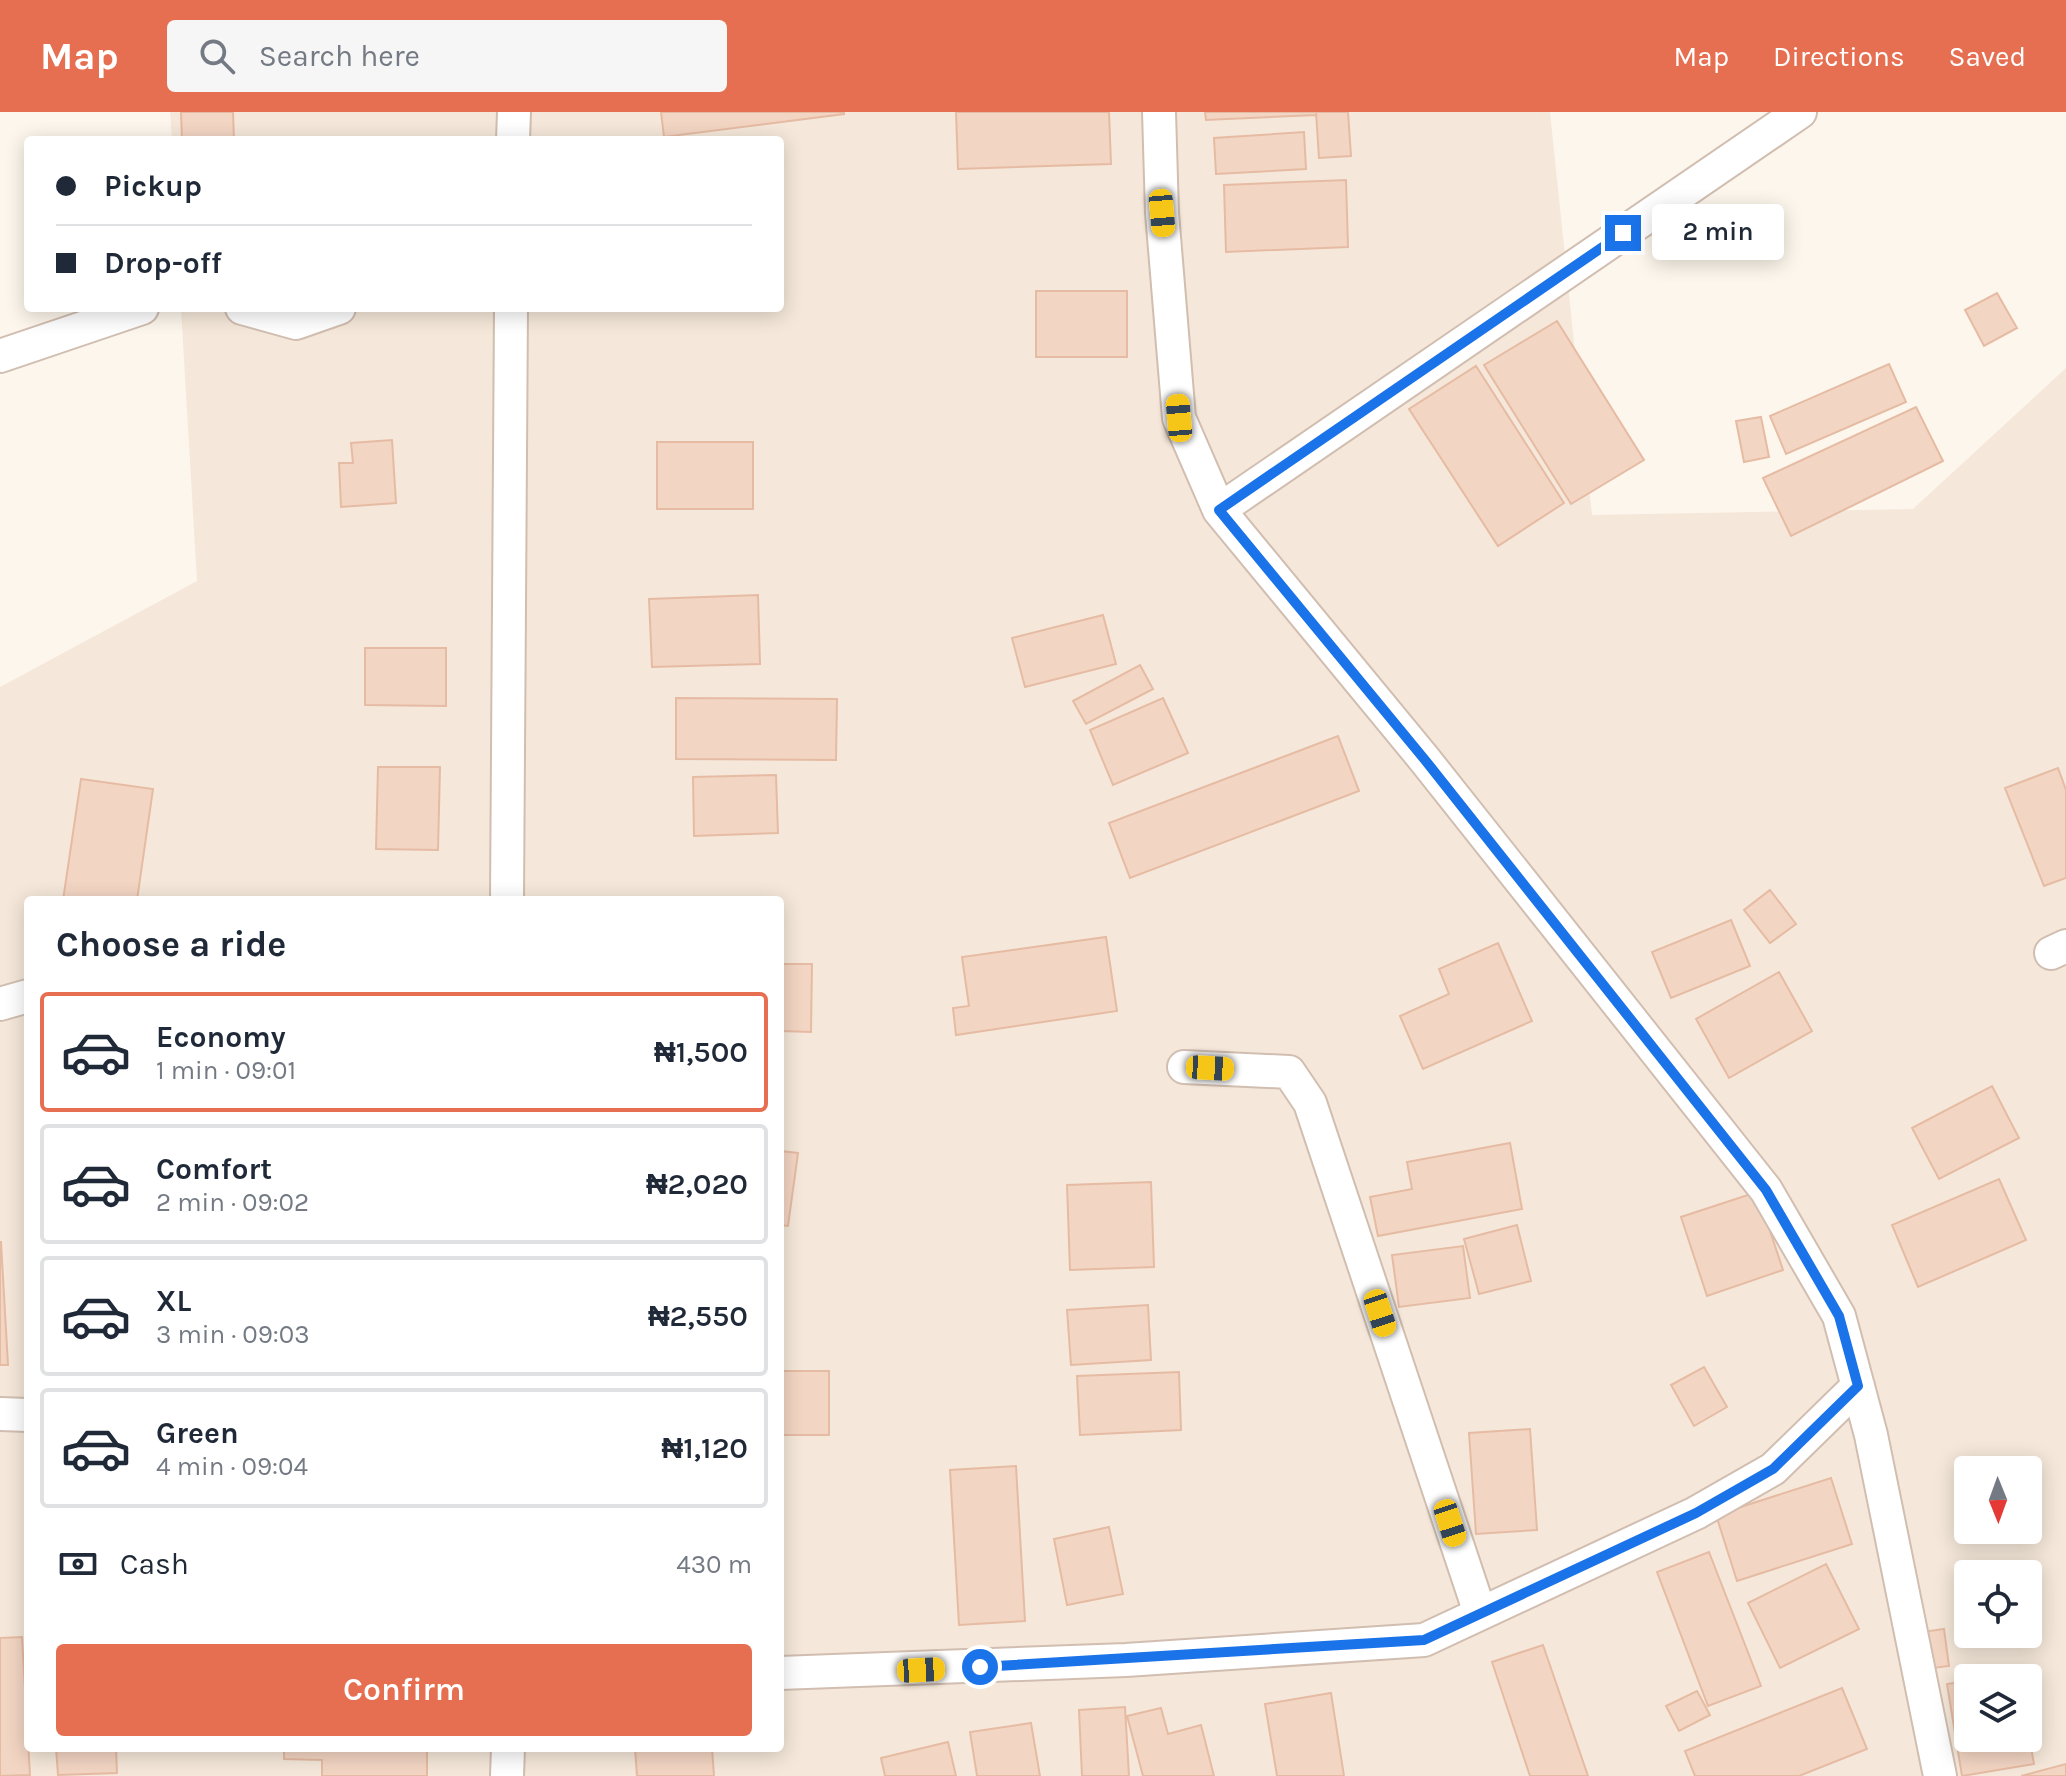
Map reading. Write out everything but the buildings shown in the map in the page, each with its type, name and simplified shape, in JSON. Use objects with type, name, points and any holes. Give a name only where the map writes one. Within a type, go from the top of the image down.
[{"type":"street","points":[[513,136],[514,112]]},
{"type":"street","points":[[1159,112],[1162,213],[1179,418],[1219,510],[1425,760],[1766,1190],[1839,1316],[1858,1386],[1940,1776]]},
{"type":"street","points":[[1219,510],[1800,112]]},
{"type":"street","points":[[0,356],[130,312]]},
{"type":"street","points":[[256,312],[296,323],[328,312]]},
{"type":"street","points":[[507,896],[511,312]]},
{"type":"street","points":[[0,1004],[24,997]]},
{"type":"street","points":[[1184,1067],[1289,1072],[1310,1103],[1480,1613]]},
{"type":"street","points":[[784,1673],[1126,1660],[1424,1640],[1696,1513],[1773,1469],[1858,1386]]},
{"type":"street","points":[[0,1414],[24,1415]]},
{"type":"street","points":[[507,1776],[508,1752]]},
{"type":"shaded area","points":[[170,112],[1550,112],[1592,515],[1913,509],[2066,368],[2066,1776],[0,1776],[0,687],[197,581],[181,312],[784,312],[784,136],[172,136]]},
{"type":"route","points":[[980,1667],[1424,1640],[1696,1513],[1773,1469],[1858,1386],[1839,1316],[1766,1190],[1425,760],[1219,510],[1623,233]]}]
